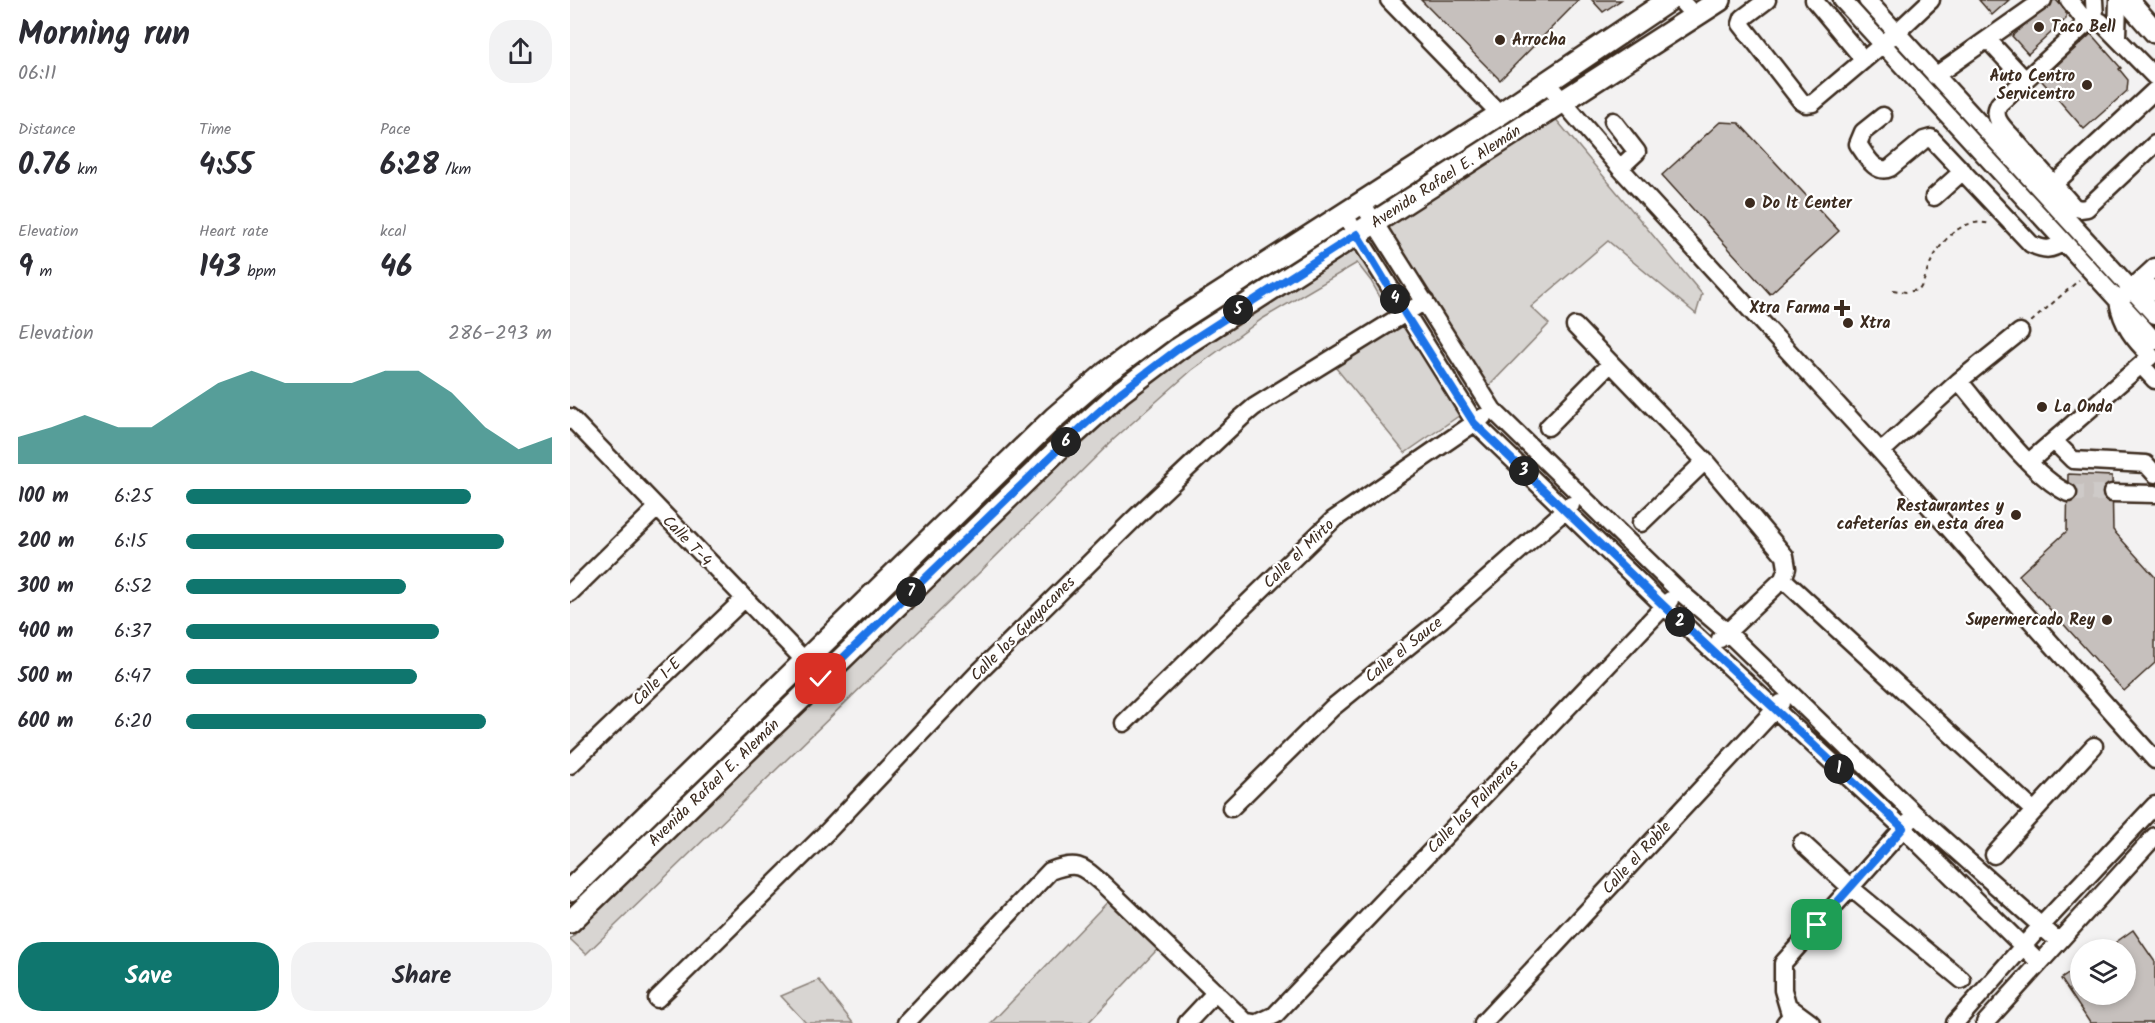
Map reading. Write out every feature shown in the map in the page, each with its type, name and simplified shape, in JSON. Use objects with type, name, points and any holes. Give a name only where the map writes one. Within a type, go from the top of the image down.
[{"type":"main road","name":"Avenida Rafael E. Alemán","points":[[570,890],[1054,418],[1106,373],[1165,329],[1500,114],[1669,0]]},
{"type":"main road","name":"Avenida Rafael E. Alemán","points":[[570,922],[1071,437],[1121,392],[1178,349],[1720,0]]},
{"type":"main road","points":[[2127,0],[2155,32]]},
{"type":"street","points":[[1389,0],[1500,114]]},
{"type":"street","points":[[1680,0],[1695,16]]},
{"type":"street","points":[[1767,0],[1743,18],[1741,24],[1806,104],[1813,103],[1897,32],[1930,0]]},
{"type":"street","points":[[1815,0],[1864,60]]},
{"type":"street","points":[[1842,0],[1882,43],[2001,149],[2054,184],[2074,207],[2087,208],[2155,144]]},
{"type":"street","points":[[1867,0],[2155,315]]},
{"type":"street","points":[[1935,76],[2043,0]]},
{"type":"street","points":[[2069,0],[2091,21],[2101,22],[2155,77]]},
{"type":"street","points":[[2094,0],[2091,21],[1995,110],[2001,149],[2064,242],[2090,270],[2130,290],[2155,293]]},
{"type":"street","points":[[2117,37],[2118,0]]},
{"type":"street","points":[[1988,40],[2025,80]]},
{"type":"street","points":[[1547,83],[1620,168],[1881,452],[2155,760]]},
{"type":"street","points":[[2054,184],[2155,90]]},
{"type":"street","points":[[1883,116],[1863,132],[1858,144],[1877,169],[1883,171],[1890,168],[1924,140],[1931,138],[2031,244],[2044,250],[2064,242]]},
{"type":"street","points":[[1613,120],[1637,152],[1620,168]]},
{"type":"street","points":[[1934,197],[1963,171]]},
{"type":"street","points":[[1362,203],[1493,410],[1678,591],[1727,632],[1915,814],[2058,941]]},
{"type":"street","points":[[1344,214],[1474,423],[1774,710],[1903,828],[2039,962]]},
{"type":"street","points":[[2130,290],[2155,267]]},
{"type":"street","points":[[2130,290],[2151,355],[2155,380]]},
{"type":"street","name":"Calle los Guayacanes","points":[[657,999],[828,831],[976,675],[1134,519],[1241,418],[1254,407],[1425,301]]},
{"type":"street","points":[[1575,326],[1705,460],[1785,556],[1787,568],[1783,579],[1711,649]]},
{"type":"street","points":[[1881,452],[1959,381],[2020,332]]},
{"type":"street","points":[[2029,462],[2151,355]]},
{"type":"street","points":[[1548,427],[1610,364]]},
{"type":"street","points":[[1959,381],[2029,462],[2055,487],[2068,493]]},
{"type":"street","name":"Calle el Mirto","points":[[1124,723],[1333,520],[1493,410]]},
{"type":"street","name":"Calle T-4","points":[[573,426],[806,662]]},
{"type":"street","points":[[2054,441],[2073,460],[2152,464]]},
{"type":"street","points":[[1641,523],[1705,460]]},
{"type":"street","points":[[2112,494],[2155,494]]},
{"type":"street","name":"Calle el Sauce","points":[[1231,808],[1332,708],[1442,619],[1581,496]]},
{"type":"street","points":[[570,593],[656,509]]},
{"type":"street","points":[[1783,579],[2034,811]]},
{"type":"street","name":"Calle las Palmeras","points":[[1259,1022],[1275,1015],[1678,591]]},
{"type":"street","name":"Calle 1-E","points":[[570,765],[744,599]]},
{"type":"street","name":"Calle el Roble","points":[[1483,1023],[1790,693]]},
{"type":"street","points":[[1994,855],[2094,746]]},
{"type":"street","points":[[1954,1023],[2155,805]]},
{"type":"street","points":[[1812,1023],[1786,1015],[1783,963],[1915,814]]},
{"type":"street","points":[[1976,1000],[1992,1020],[2039,962],[2155,836]]},
{"type":"street","points":[[1802,843],[1851,888],[1962,980]]},
{"type":"street","points":[[906,1023],[1050,872],[1074,864],[1084,868],[1104,885],[1246,1022],[1259,1022]]},
{"type":"street","points":[[1187,1023],[1216,992]]},
{"type":"path","points":[[1893,290],[1906,292],[1919,290],[1926,280],[1930,264],[1954,231],[1971,222],[1998,227],[2013,224]]},
{"type":"path","points":[[2020,332],[2090,270]]},
{"type":"shaded area","points":[[1554,117],[1702,294],[1696,314],[1608,241],[1531,307],[1549,324],[1463,413],[1405,453],[1327,357],[1390,315],[1371,281],[1357,263],[1262,319],[1192,370],[1114,439],[586,954],[570,939],[1132,391]]},
{"type":"shaded area","points":[[1119,890],[1170,936],[1088,1023],[991,1023]]},
{"type":"shaded area","points":[[819,980],[853,1023],[806,1023],[781,996]]},
{"type":"building","name":"Arrocha","points":[[1421,0],[1579,0],[1500,80]]},
{"type":"building","points":[[1592,0],[1621,0],[1603,12]]},
{"type":"building","points":[[1979,0],[2009,0],[1992,15]]},
{"type":"building","name":"Taco Bell","points":[[2052,0],[2056,0],[2066,11],[2066,19],[2028,54],[2012,36]]},
{"type":"building","name":"Auto Centro Servicentro","points":[[2091,34],[2121,68],[2119,69],[2128,80],[2127,91],[2084,129],[2041,80]]},
{"type":"building","name":"Do It Center","points":[[1720,122],[1739,123],[1839,231],[1770,294],[1662,175]]},
{"type":"building","name":"Supermercado Rey","points":[[2068,474],[2112,476],[2113,530],[2155,577],[2155,663],[2124,691],[2019,575],[2067,531]]},
{"type":"building","points":[[2133,930],[2155,962],[2155,1023],[2090,1023],[2078,1005],[2136,1005],[2136,939],[2120,939]]},
{"type":"building","points":[[2070,973],[2070,993],[2061,979]]},
{"type":"tunnel","points":[[2068,493],[2112,493]]},
{"type":"place","name":"Taco Bell","points":[[2039,27]]},
{"type":"place","name":"Arrocha","points":[[1500,40]]},
{"type":"place","name":"Auto Centro Servicentro","points":[[2087,85]]},
{"type":"place","name":"Do It Center","points":[[1750,203]]},
{"type":"place","name":"Xtra Farma","points":[[1842,308]]},
{"type":"place","name":"Xtra","points":[[1848,323]]},
{"type":"place","name":"La Onda","points":[[2042,407]]},
{"type":"place","name":"Restaurantes y cafeterías en esta área","points":[[2016,515]]},
{"type":"place","name":"Supermercado Rey","points":[[2107,620]]},
{"type":"route","points":[[821,679],[1071,437],[1121,392],[1178,349],[1357,234],[1474,423],[1774,710],[1903,828],[1817,925]]}]
